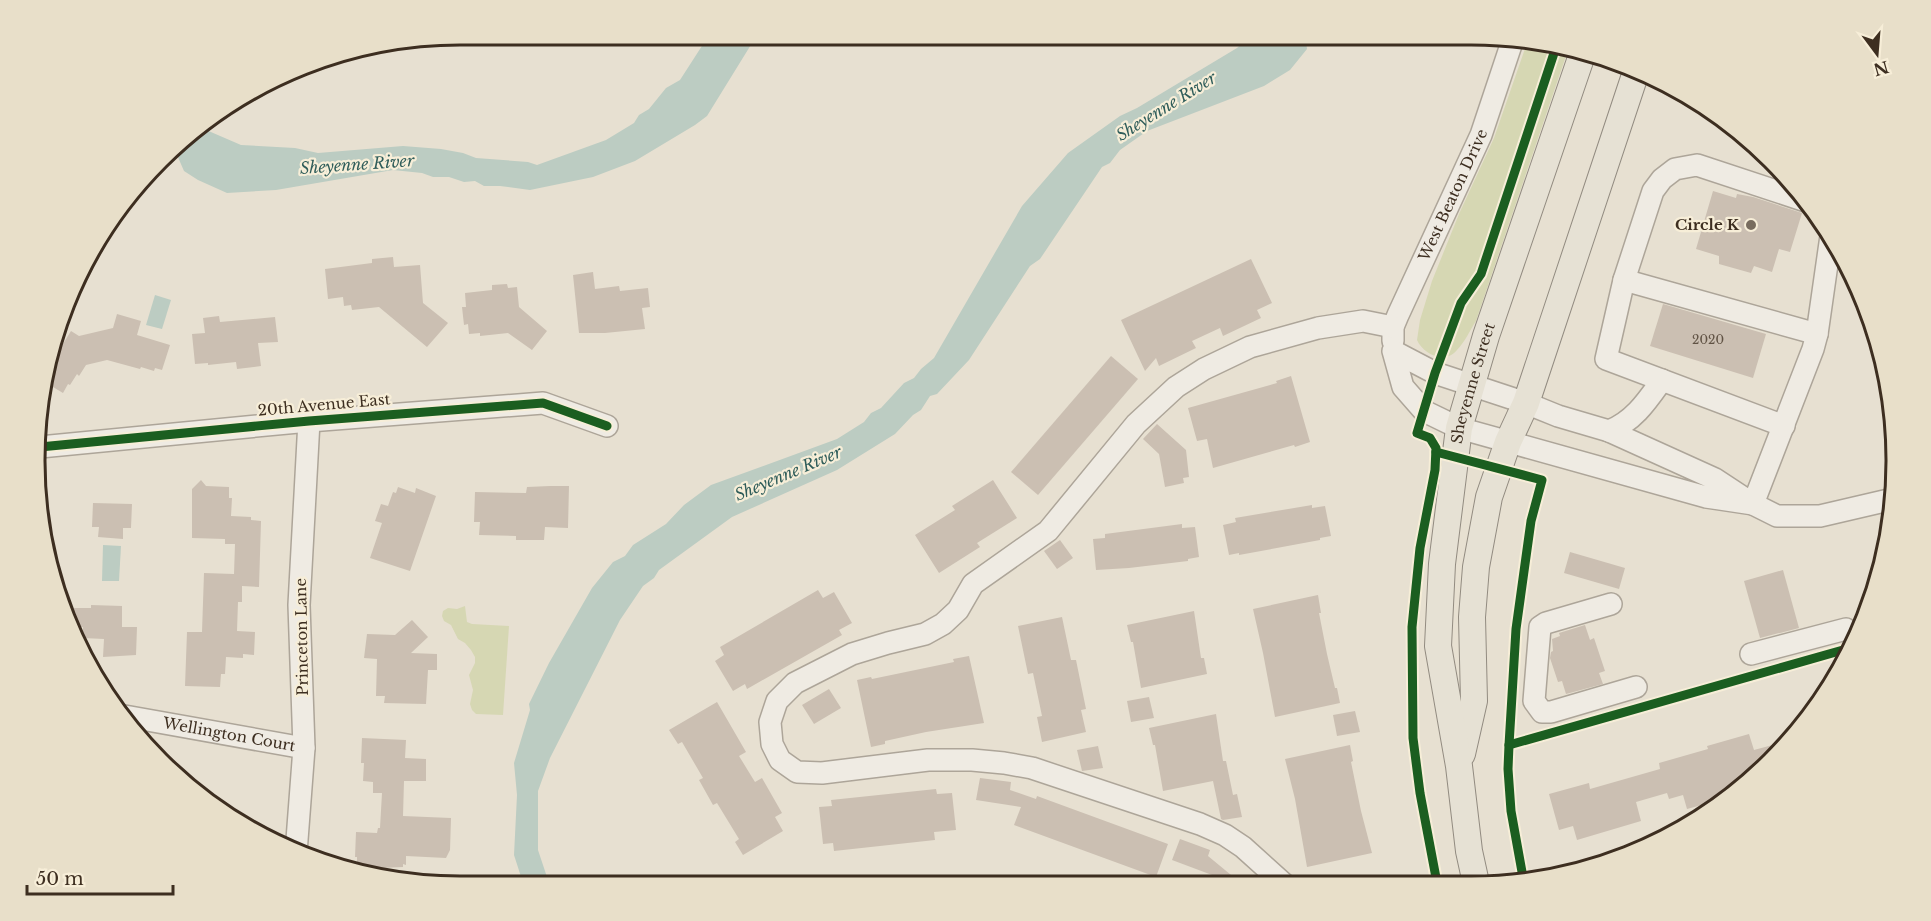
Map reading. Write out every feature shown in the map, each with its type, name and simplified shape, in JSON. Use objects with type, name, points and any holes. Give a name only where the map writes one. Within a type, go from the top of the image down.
[{"type":"main road","name":"Sheyenne Street","points":[[1474,876],[1469,851],[1459,766],[1438,646],[1442,564],[1459,428],[1486,336],[1580,60]]},
{"type":"main road","name":"Sheyenne Street","points":[[1459,766],[1474,701],[1472,617],[1476,567],[1489,497],[1508,442],[1526,403],[1634,79]]},
{"type":"street","name":"West Beaton Drive","points":[[1510,47],[1481,135],[1393,327],[1394,351],[1403,387],[1424,411],[1459,428],[1706,498],[1753,504]]},
{"type":"street","points":[[1784,426],[1606,360],[1624,280],[1653,191],[1662,179],[1675,169],[1697,165],[1790,196]]},
{"type":"street","points":[[1753,504],[1817,334],[1829,251]]},
{"type":"street","points":[[1624,280],[1817,334]]},
{"type":"street","points":[[1275,876],[1243,847],[1225,835],[1200,824],[1032,768],[972,760],[928,760],[822,773],[797,771],[780,760],[772,744],[770,722],[777,700],[795,684],[852,654],[925,634],[943,624],[958,610],[973,584],[1048,531],[1136,424],[1176,387],[1204,369],[1250,347],[1318,328],[1363,321],[1393,327]]},
{"type":"street","points":[[1394,351],[1435,373],[1558,416],[1609,431],[1715,479],[1753,504],[1777,516],[1820,516],[1884,500]]},
{"type":"street","points":[[1609,431],[1621,426],[1641,409],[1662,380]]},
{"type":"street","name":"20th Avenue East","points":[[46,446],[309,421],[543,403],[607,426]]},
{"type":"street","name":"Princeton Lane","points":[[297,842],[304,748],[299,605],[309,421]]},
{"type":"street","points":[[1611,604],[1546,623],[1540,627],[1534,701],[1542,712],[1551,712],[1636,687]]},
{"type":"street","points":[[1751,654],[1846,629]]},
{"type":"street","name":"Wellington Court","points":[[135,718],[304,748]]},
{"type":"green space","points":[[1525,49],[1566,56],[1476,321],[1457,350],[1447,357],[1435,356],[1424,350],[1417,340],[1420,320],[1432,281],[1459,214],[1494,138]]},
{"type":"green space","points":[[465,606],[467,622],[509,626],[503,715],[476,714],[472,710],[470,704],[473,690],[469,675],[475,663],[475,657],[465,643],[458,639],[451,625],[444,621],[442,616],[443,611],[448,608],[457,609]]},
{"type":"water","name":"Sheyenne River","points":[[703,45],[751,45],[707,116],[695,125],[635,161],[593,177],[530,190],[484,186],[475,181],[464,182],[449,177],[433,177],[422,173],[393,170],[276,190],[227,193],[184,171],[178,157],[208,131],[241,145],[295,148],[318,153],[403,146],[441,149],[476,158],[528,162],[537,165],[606,140],[634,123],[666,88],[680,80]]},
{"type":"water","name":"Sheyenne River","points":[[1240,45],[1306,45],[1307,49],[1290,70],[1264,86],[1147,131],[1120,150],[1110,163],[1102,167],[1040,259],[1030,266],[969,360],[937,394],[930,396],[921,410],[895,434],[837,470],[732,517],[659,570],[654,578],[643,586],[620,620],[550,758],[538,791],[538,850],[547,876],[521,876],[514,855],[517,795],[514,763],[530,710],[529,704],[549,663],[592,588],[613,562],[625,556],[633,545],[666,524],[684,505],[711,485],[837,439],[881,408],[904,383],[914,378],[934,358],[1022,206],[1068,153],[1120,116]]},
{"type":"water","points":[[155,295],[171,300],[162,329],[146,325]]},
{"type":"water","points":[[103,545],[121,546],[119,581],[102,581]]},
{"type":"building","name":"Circle K","points":[[1713,191],[1736,198],[1737,194],[1753,197],[1802,213],[1790,252],[1779,249],[1772,272],[1754,266],[1751,273],[1719,264],[1719,256],[1696,249]]},
{"type":"building","points":[[393,257],[394,267],[420,265],[423,303],[448,323],[427,347],[379,307],[352,310],[351,305],[344,306],[343,297],[328,299],[325,269],[372,263],[372,259]]},
{"type":"building","points":[[1251,259],[1272,303],[1257,310],[1261,318],[1223,336],[1220,328],[1192,341],[1196,348],[1159,366],[1156,358],[1145,371],[1121,320]]},
{"type":"building","points":[[593,272],[595,289],[619,286],[620,291],[648,288],[650,307],[642,308],[645,329],[579,333],[573,275]]},
{"type":"building","points":[[507,284],[508,288],[517,287],[519,307],[547,331],[532,350],[508,333],[480,336],[480,333],[469,334],[468,324],[464,325],[462,307],[466,307],[465,293],[492,290],[492,285]]},
{"type":"building","points":[[1663,304],[1766,334],[1753,378],[1650,346]]},
{"type":"building","points":[[117,314],[141,321],[137,335],[170,345],[162,370],[155,368],[154,371],[141,367],[140,369],[107,360],[86,365],[79,376],[77,374],[70,385],[68,384],[63,393],[52,386],[61,348],[71,331],[79,336],[113,328]]},
{"type":"building","points":[[219,316],[220,322],[275,317],[278,342],[258,343],[261,366],[237,369],[236,362],[195,364],[192,334],[205,333],[203,318]]},
{"type":"building","points":[[1111,356],[1138,379],[1038,495],[1011,472]]},
{"type":"building","points":[[1291,376],[1310,442],[1213,468],[1207,439],[1197,441],[1188,408],[1277,383],[1276,381]]},
{"type":"building","points":[[1157,424],[1186,450],[1189,477],[1183,478],[1184,483],[1165,487],[1159,454],[1143,439]]},
{"type":"building","points":[[201,480],[206,486],[229,487],[229,498],[232,498],[231,516],[251,517],[251,520],[261,521],[259,587],[242,586],[242,602],[238,602],[237,631],[255,632],[254,655],[243,654],[243,658],[226,657],[225,674],[221,674],[220,687],[185,686],[187,632],[202,632],[204,573],[234,574],[235,544],[225,544],[225,539],[192,538],[192,489]]},
{"type":"building","points":[[993,480],[1017,518],[977,543],[980,547],[939,573],[915,535],[955,510],[952,506]]},
{"type":"building","points":[[569,486],[568,528],[545,527],[544,540],[516,540],[516,536],[479,535],[480,522],[474,522],[475,492],[526,493],[527,487]]},
{"type":"building","points":[[398,487],[415,493],[416,488],[436,496],[410,571],[370,558],[382,523],[375,521],[381,504],[388,506],[393,492],[396,493]]},
{"type":"building","points":[[93,503],[132,504],[131,528],[123,528],[123,539],[98,537],[99,527],[92,527]]},
{"type":"building","points":[[1312,505],[1312,508],[1325,506],[1331,536],[1320,538],[1320,540],[1229,555],[1223,525],[1236,522],[1235,518]]},
{"type":"building","points":[[1182,524],[1182,528],[1195,527],[1199,557],[1188,559],[1188,561],[1096,570],[1093,539],[1105,538],[1105,534]]},
{"type":"building","points":[[1060,540],[1073,558],[1057,569],[1044,551]]},
{"type":"building","points":[[1570,552],[1625,568],[1619,589],[1564,573]]},
{"type":"building","points":[[1783,570],[1799,628],[1760,638],[1744,581]]},
{"type":"building","points":[[818,590],[823,598],[834,592],[852,623],[839,630],[842,635],[747,689],[745,684],[733,691],[715,661],[724,655],[720,647]]},
{"type":"building","points":[[1318,595],[1327,654],[1340,703],[1275,717],[1253,609]]},
{"type":"building","points":[[91,605],[122,606],[122,627],[137,627],[136,655],[103,657],[104,639],[85,638],[83,627],[80,627],[74,612],[74,608],[91,608]]},
{"type":"building","points":[[1194,611],[1201,658],[1204,658],[1207,674],[1141,688],[1133,642],[1131,642],[1127,625]]},
{"type":"building","points":[[1062,617],[1071,660],[1076,660],[1086,709],[1081,710],[1086,732],[1042,742],[1037,717],[1042,716],[1033,673],[1028,674],[1018,626]]},
{"type":"building","points":[[412,620],[428,637],[411,653],[437,654],[437,670],[428,670],[426,704],[384,703],[385,696],[376,696],[377,659],[364,658],[367,634],[395,635]]},
{"type":"building","points":[[1585,625],[1590,640],[1594,638],[1605,671],[1599,673],[1603,684],[1566,694],[1562,681],[1558,682],[1550,658],[1553,651],[1552,639],[1560,636],[1559,633]]},
{"type":"building","points":[[969,656],[984,723],[926,732],[885,741],[885,744],[871,747],[857,680],[954,662],[953,659]]},
{"type":"building","points":[[829,689],[841,708],[814,724],[802,705]]},
{"type":"building","points":[[1149,697],[1154,718],[1131,722],[1127,701]]},
{"type":"building","points":[[717,702],[746,752],[739,756],[755,782],[762,778],[782,813],[775,817],[783,831],[743,855],[735,842],[739,839],[717,803],[713,805],[699,780],[703,778],[682,742],[678,744],[669,730]]},
{"type":"building","points":[[1355,711],[1360,732],[1337,736],[1333,715]]},
{"type":"building","points":[[1216,714],[1223,761],[1226,761],[1233,795],[1237,794],[1242,817],[1223,820],[1213,781],[1163,791],[1155,745],[1153,745],[1149,728]]},
{"type":"building","points":[[1749,734],[1754,750],[1772,745],[1744,773],[1703,805],[1687,809],[1683,795],[1669,799],[1667,793],[1636,802],[1641,821],[1577,840],[1573,826],[1559,830],[1549,794],[1589,783],[1590,789],[1660,769],[1659,763],[1708,749],[1707,746]]},
{"type":"building","points":[[362,738],[406,740],[405,758],[426,759],[426,781],[404,781],[403,816],[451,818],[450,850],[446,858],[406,856],[406,865],[403,864],[403,867],[379,868],[357,863],[357,857],[355,857],[356,832],[377,833],[380,828],[382,793],[373,793],[373,782],[363,781],[364,763],[361,763]]},
{"type":"building","points":[[1350,745],[1353,761],[1351,762],[1372,853],[1307,867],[1295,799],[1285,759]]},
{"type":"building","points":[[1098,746],[1103,768],[1082,771],[1077,750]]},
{"type":"building","points":[[980,778],[1011,782],[1010,790],[1036,799],[1037,796],[1168,844],[1156,876],[1153,876],[1014,825],[1021,807],[976,800]]},
{"type":"building","points":[[936,789],[937,794],[952,793],[956,830],[934,832],[935,840],[834,851],[833,843],[823,844],[819,807],[832,806],[831,800]]},
{"type":"building","points":[[1180,839],[1210,850],[1208,856],[1232,876],[1211,876],[1172,860]]},
{"type":"cycle path","points":[[1436,876],[1420,793],[1413,738],[1412,627],[1420,548],[1435,470],[1436,448],[1430,438],[1417,433],[1435,373],[1461,303],[1481,274],[1554,53]]},
{"type":"cycle path","points":[[46,446],[309,421],[543,403],[607,426]]},
{"type":"cycle path","points":[[1436,452],[1542,480],[1531,521],[1516,629],[1509,745],[1511,811],[1522,872]]},
{"type":"cycle path","points":[[1509,745],[1839,651]]},
{"type":"place","name":"Circle K","points":[[1751,225]]}]
